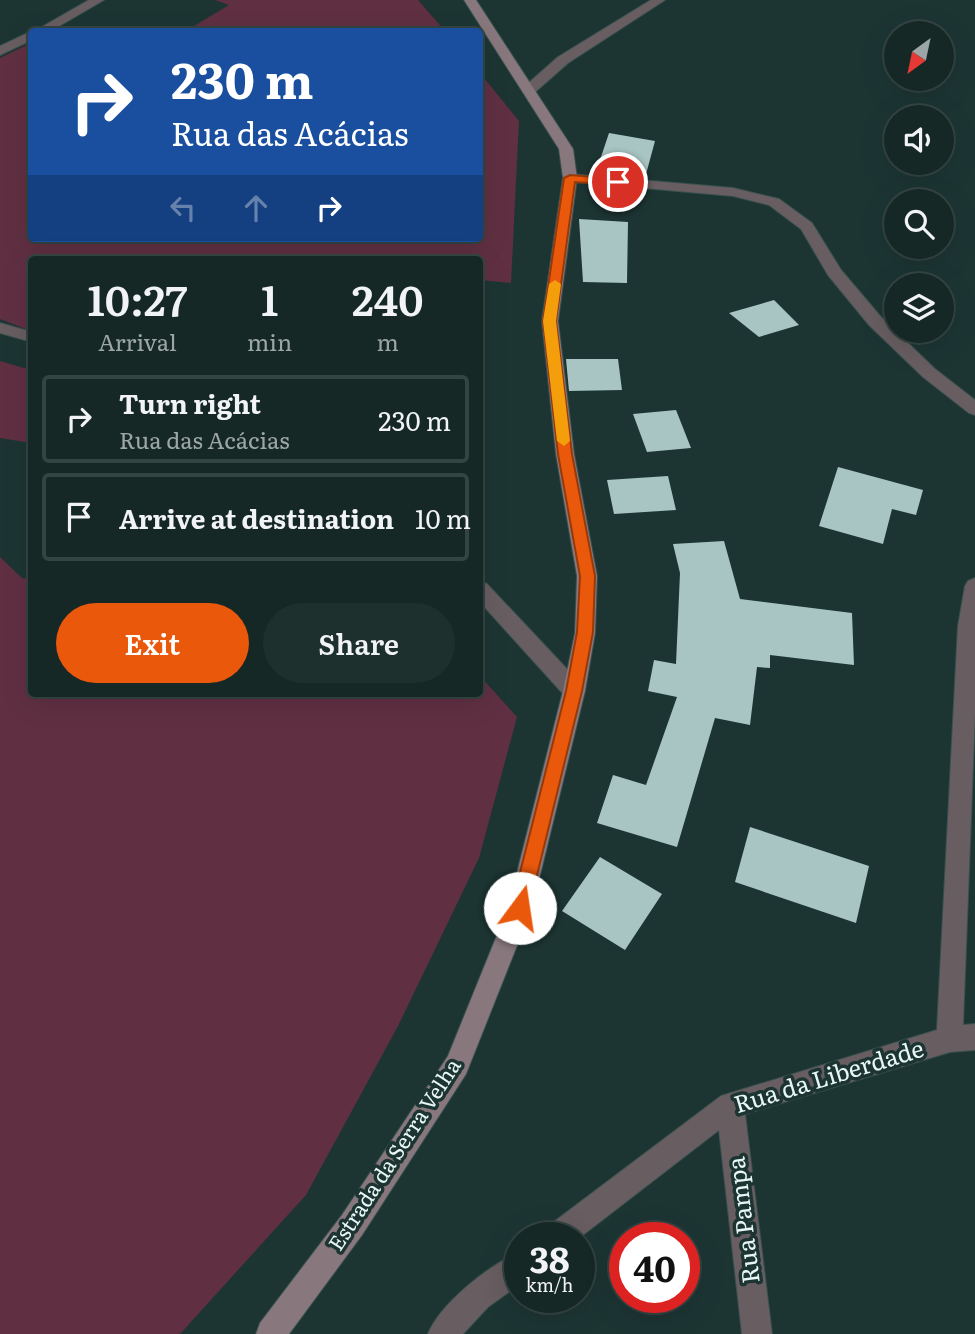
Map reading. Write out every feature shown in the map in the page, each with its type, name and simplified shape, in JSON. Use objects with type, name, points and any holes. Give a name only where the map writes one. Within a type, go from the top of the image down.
[{"type":"street","points":[[46,28],[98,0]]},
{"type":"street","name":"Estrada da Serra Velha","points":[[271,1334],[352,1225],[457,1065],[520,908],[574,691],[585,632],[587,576],[565,454],[550,321],[570,178],[566,149],[470,0]]},
{"type":"street","points":[[529,90],[564,60],[659,0]]},
{"type":"street","points":[[0,51],[28,37]]},
{"type":"street","points":[[570,178],[701,188],[774,202],[807,226],[834,272],[875,321],[929,373],[975,410]]},
{"type":"street","points":[[0,328],[28,336]]},
{"type":"street","points":[[963,1038],[968,626],[975,586]]},
{"type":"street","points":[[483,592],[574,691]]},
{"type":"street","name":"Rua da Liberdade","points":[[577,1222],[730,1105],[963,1038]]},
{"type":"street","name":"Rua Pampa","points":[[730,1105],[757,1334]]},
{"type":"street","points":[[443,1334],[478,1297],[504,1278]]},
{"type":"shaded area","points":[[215,0],[418,0],[442,28],[191,28],[229,5]]},
{"type":"shaded area","points":[[28,44],[28,242],[483,242],[483,77],[519,121],[511,283],[483,280],[483,256],[28,256],[28,330],[0,319],[0,58]]},
{"type":"shaded area","points":[[0,361],[28,369],[28,443],[0,438]]},
{"type":"shaded area","points":[[0,557],[22,578],[28,579],[28,697],[483,697],[483,679],[517,717],[479,858],[398,1026],[306,1195],[180,1334],[0,1334]]},
{"type":"building","points":[[609,133],[655,141],[645,178],[596,172]]},
{"type":"building","points":[[579,219],[628,222],[627,283],[583,282]]},
{"type":"building","points":[[774,300],[799,325],[759,337],[729,313]]},
{"type":"building","points":[[566,359],[618,359],[622,390],[569,391]]},
{"type":"building","points":[[676,410],[691,448],[647,452],[633,414]]},
{"type":"building","points":[[838,467],[923,490],[916,515],[892,509],[883,544],[819,526]]},
{"type":"building","points":[[668,476],[676,510],[614,514],[607,480]]},
{"type":"building","points":[[724,541],[740,599],[852,613],[854,665],[770,655],[770,668],[757,667],[750,725],[715,718],[677,847],[597,823],[613,775],[646,785],[677,697],[648,691],[654,660],[676,664],[680,573],[673,544]]},
{"type":"building","points":[[750,827],[869,866],[856,923],[735,882]]},
{"type":"building","points":[[600,857],[662,894],[625,950],[562,911]]},
{"type":"slow traffic","points":[[555,284],[550,321],[564,441]]},
{"type":"route","points":[[520,908],[574,691],[585,632],[587,576],[565,454],[550,321],[570,178],[618,182]]}]
